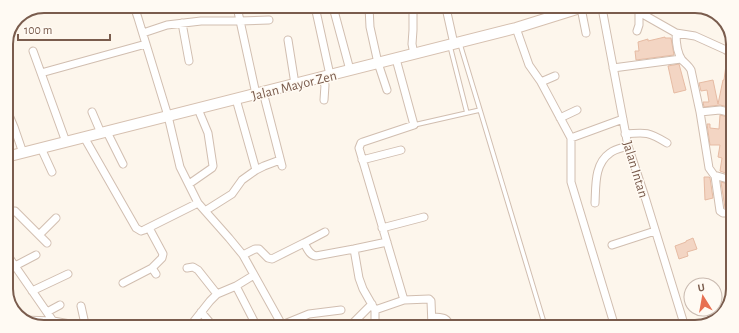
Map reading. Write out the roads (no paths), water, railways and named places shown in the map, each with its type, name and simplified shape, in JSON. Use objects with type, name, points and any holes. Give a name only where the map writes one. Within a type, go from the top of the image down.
[{"type":"street","points":[[136,13],[168,116],[180,167],[198,203],[243,255],[279,320]]},
{"type":"street","points":[[205,210],[232,194],[242,180],[256,170],[264,166],[281,163],[259,93],[238,13]]},
{"type":"street","points":[[316,13],[326,76],[324,100]]},
{"type":"street","points":[[335,13],[350,70]]},
{"type":"street","points":[[369,13],[370,27],[378,63],[387,90]]},
{"type":"street","points":[[413,13],[412,46],[414,54]]},
{"type":"street","points":[[447,13],[455,44]]},
{"type":"street","name":"Jalan Mayor Zen","points":[[13,155],[455,44],[565,13]]},
{"type":"street","points":[[582,13],[586,33]]},
{"type":"street","name":"Jalan Intan","points":[[603,13],[628,146],[682,320]]},
{"type":"street","points":[[637,31],[639,25],[638,13]]},
{"type":"street","points":[[643,13],[676,33],[695,36],[726,50]]},
{"type":"street","points":[[143,33],[167,25],[201,21],[240,22],[269,20]]},
{"type":"street","points":[[182,23],[189,61]]},
{"type":"street","points":[[516,28],[529,65],[541,82],[571,138],[571,182],[613,320]]},
{"type":"street","points":[[676,33],[677,47],[681,59],[690,67],[691,70],[700,112],[709,168],[715,176],[720,210],[722,213],[726,213]]},
{"type":"street","points":[[288,40],[295,84]]},
{"type":"street","points":[[41,73],[146,44]]},
{"type":"street","points":[[33,51],[66,142]]},
{"type":"street","points":[[396,59],[414,125],[361,143],[359,148],[404,300]]},
{"type":"street","points":[[613,68],[681,59]]},
{"type":"street","points":[[541,82],[555,76]]},
{"type":"street","points":[[236,99],[256,170]]},
{"type":"street","points":[[189,184],[213,166],[208,133],[198,109]]},
{"type":"street","points":[[560,118],[577,110]]},
{"type":"street","points":[[700,112],[720,110],[726,112]]},
{"type":"street","points":[[92,112],[123,164]]},
{"type":"street","points":[[571,138],[623,119]]},
{"type":"street","points":[[13,125],[23,153]]},
{"type":"street","points":[[625,134],[642,132],[654,135],[667,143]]},
{"type":"street","points":[[84,137],[136,228],[141,231],[198,203]]},
{"type":"street","points":[[595,203],[598,170],[603,158],[611,152],[628,146]]},
{"type":"street","points":[[41,148],[52,172]]},
{"type":"street","points":[[362,160],[401,150]]},
{"type":"street","points":[[715,176],[726,179]]},
{"type":"street","points":[[13,212],[15,211],[47,243]]},
{"type":"street","points":[[382,228],[424,217]]},
{"type":"street","points":[[39,235],[56,218]]},
{"type":"street","points":[[123,282],[154,271],[163,256],[149,228]]},
{"type":"street","points":[[612,245],[655,231]]},
{"type":"street","points":[[243,255],[255,249],[259,249],[268,258],[272,259],[325,232]]},
{"type":"street","points":[[304,243],[310,254],[312,256],[316,256],[387,242]]},
{"type":"street","points":[[354,249],[362,289],[373,307],[374,320]]},
{"type":"street","points":[[15,266],[36,255]]},
{"type":"street","points":[[13,263],[52,320]]},
{"type":"street","points":[[187,268],[192,267],[198,270],[217,294]]},
{"type":"street","points":[[32,291],[68,274]]},
{"type":"street","points":[[195,320],[217,294],[236,286],[254,275]]},
{"type":"street","points":[[236,286],[253,320]]},
{"type":"street","points":[[357,320],[373,307],[404,300],[429,299],[431,301],[432,317],[448,320]]},
{"type":"street","points":[[47,312],[60,305]]},
{"type":"street","points":[[81,306],[84,320]]},
{"type":"street","points":[[294,320],[309,314],[341,310]]},
{"type":"street","points":[[201,312],[208,320]]},
{"type":"lane","points":[[455,44],[480,110],[544,320]]},
{"type":"lane","points":[[455,44],[467,113]]},
{"type":"lane","points":[[414,125],[480,110]]}]
